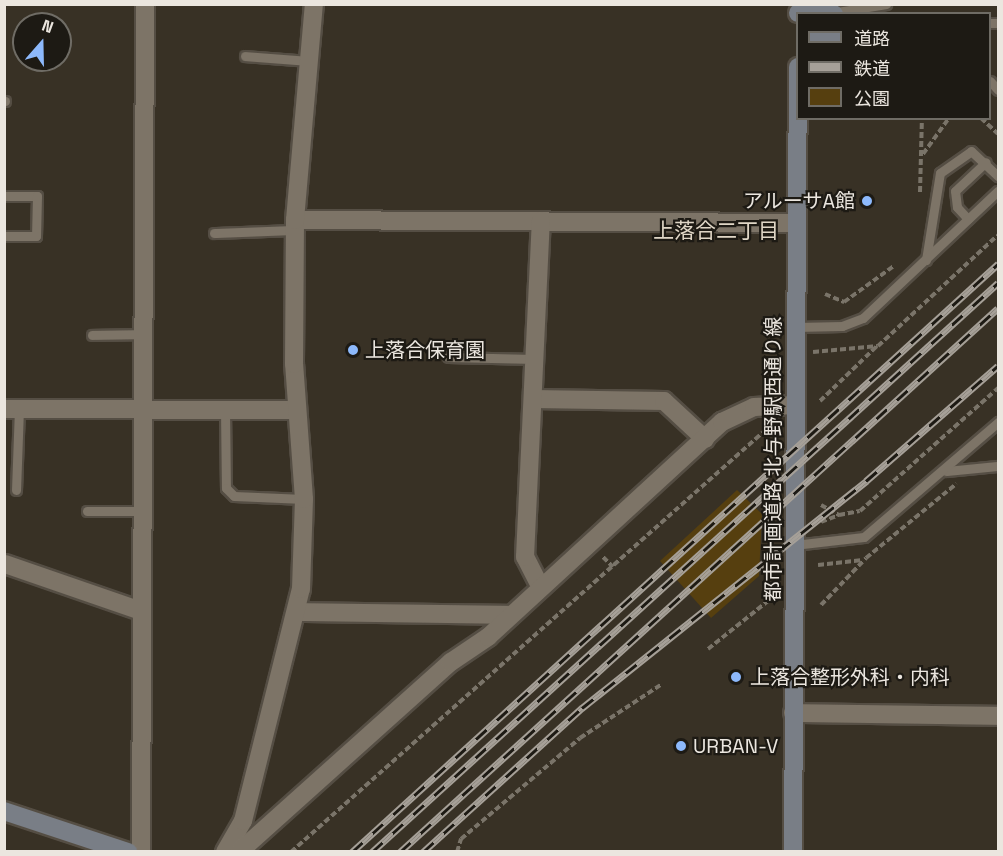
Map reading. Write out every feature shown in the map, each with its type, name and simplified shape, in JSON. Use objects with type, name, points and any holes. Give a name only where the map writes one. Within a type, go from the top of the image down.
[{"type":"street","points":[[141,852],[141,611],[146,409],[145,4]]},
{"type":"street","points":[[225,852],[243,821],[297,612],[304,499],[296,410],[295,225],[314,4]]},
{"type":"street","name":"都市計画道路 北与野駅西通り線","points":[[793,852],[797,120]]},
{"type":"street","points":[[295,225],[541,221],[796,223]]},
{"type":"street","points":[[540,586],[525,557],[541,221]]},
{"type":"street","points":[[533,399],[664,401],[705,439]]},
{"type":"street","points":[[239,852],[705,439],[744,410],[795,405]]},
{"type":"street","points":[[12,409],[296,410]]},
{"type":"street","points":[[5,564],[141,611]]},
{"type":"street","points":[[297,612],[509,615]]},
{"type":"street","points":[[794,712],[999,716]]},
{"type":"street","points":[[4,811],[99,847],[128,852]]},
{"type":"lane","points":[[838,12],[886,4]]},
{"type":"lane","points":[[245,56],[308,61]]},
{"type":"lane","points":[[926,262],[940,173],[965,151],[986,162],[999,176]]},
{"type":"lane","points":[[968,219],[957,207],[956,191],[986,162]]},
{"type":"lane","points":[[796,327],[842,326],[863,318],[926,262],[999,191]]},
{"type":"lane","points":[[4,196],[37,196],[36,236],[4,236]]},
{"type":"lane","points":[[214,233],[295,225]]},
{"type":"lane","points":[[92,335],[145,334]]},
{"type":"lane","points":[[448,357],[535,359]]},
{"type":"lane","points":[[12,409],[16,490]]},
{"type":"lane","points":[[225,410],[226,488],[234,496],[304,499]]},
{"type":"lane","points":[[794,545],[864,537],[999,422]]},
{"type":"lane","points":[[944,471],[999,466]]},
{"type":"lane","points":[[87,511],[143,512]]},
{"type":"path","points":[[920,197],[922,120]]},
{"type":"path","points":[[922,155],[948,120]]},
{"type":"path","points":[[983,120],[999,134]]},
{"type":"path","points":[[820,401],[877,345],[999,235]]},
{"type":"path","points":[[825,294],[844,302],[902,259]]},
{"type":"path","points":[[810,352],[877,345]]},
{"type":"path","points":[[821,522],[839,515],[860,511],[999,388]]},
{"type":"path","points":[[291,852],[771,425]]},
{"type":"path","points":[[821,605],[864,560],[964,482]]},
{"type":"path","points":[[821,505],[839,515]]},
{"type":"path","points":[[818,565],[864,560]]},
{"type":"path","points":[[708,649],[768,600]]},
{"type":"path","points":[[457,852],[461,839],[580,738],[662,684]]},
{"type":"green space","points":[[737,490],[762,514],[759,576],[711,618],[660,561]]},
{"type":"railway","points":[[352,852],[998,264]]},
{"type":"railway","points":[[372,852],[998,283]]},
{"type":"railway","points":[[400,852],[998,308]]},
{"type":"railway","points":[[423,852],[582,708],[866,481],[998,366]]},
{"type":"place","name":"アルーサA館","points":[[867,201]]},
{"type":"place","name":"上落合保育園","points":[[353,350]]},
{"type":"place","name":"上落合整形外科・内科","points":[[736,677]]},
{"type":"place","name":"URBAN-V","points":[[681,746]]},
{"type":"district","name":"上落合二丁目","points":[[716,231]]}]
